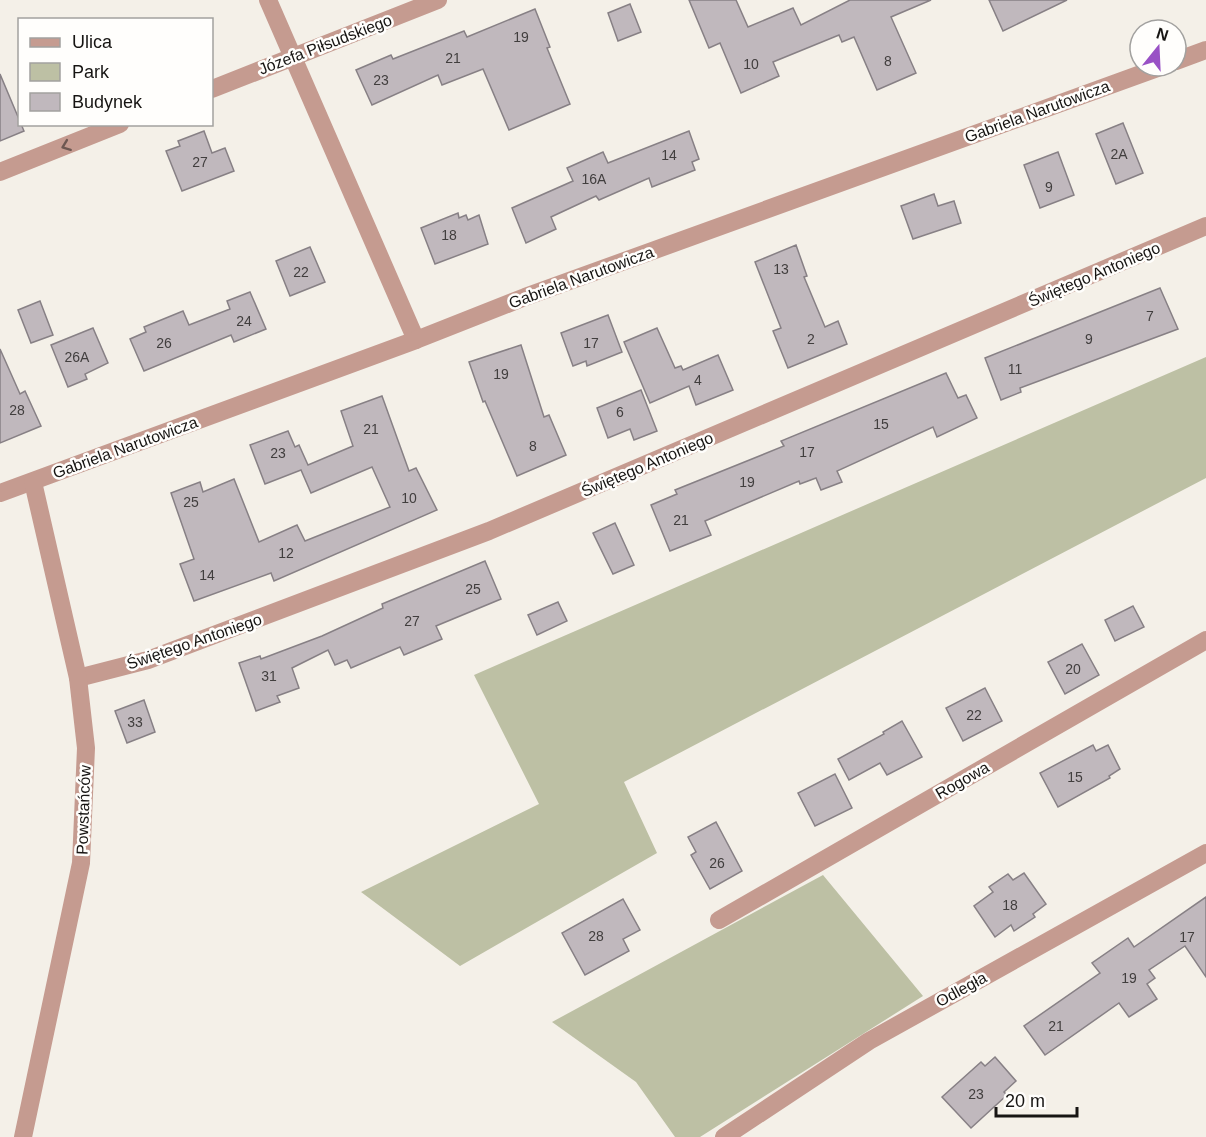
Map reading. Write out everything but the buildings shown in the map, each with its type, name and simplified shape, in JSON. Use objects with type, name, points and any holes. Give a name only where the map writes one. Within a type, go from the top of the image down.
[{"type":"street","points":[[267,0],[416,340]]},
{"type":"street","name":"Józefa Piłsudskiego","points":[[213,89],[438,0]]},
{"type":"street","points":[[1188,57],[1206,51]]},
{"type":"street","name":"Gabriela Narutowicza","points":[[0,493],[416,340],[525,297],[1130,78]]},
{"type":"street","points":[[0,172],[115,126]]},
{"type":"street","name":"Świętego Antoniego","points":[[78,678],[148,660],[489,531],[1206,226]]},
{"type":"street","name":"Powstańców","points":[[22,1137],[81,863],[86,748],[78,678],[33,482]]},
{"type":"street","name":"Rogowa","points":[[719,920],[1206,640]]},
{"type":"street","name":"Odległa","points":[[724,1137],[869,1041],[1206,853]]},
{"type":"green space","points":[[1206,357],[1206,478],[624,782],[657,853],[460,966],[361,892],[539,804],[474,675]]},
{"type":"green space","points":[[823,875],[923,996],[700,1137],[675,1137],[636,1082],[552,1022]]}]
